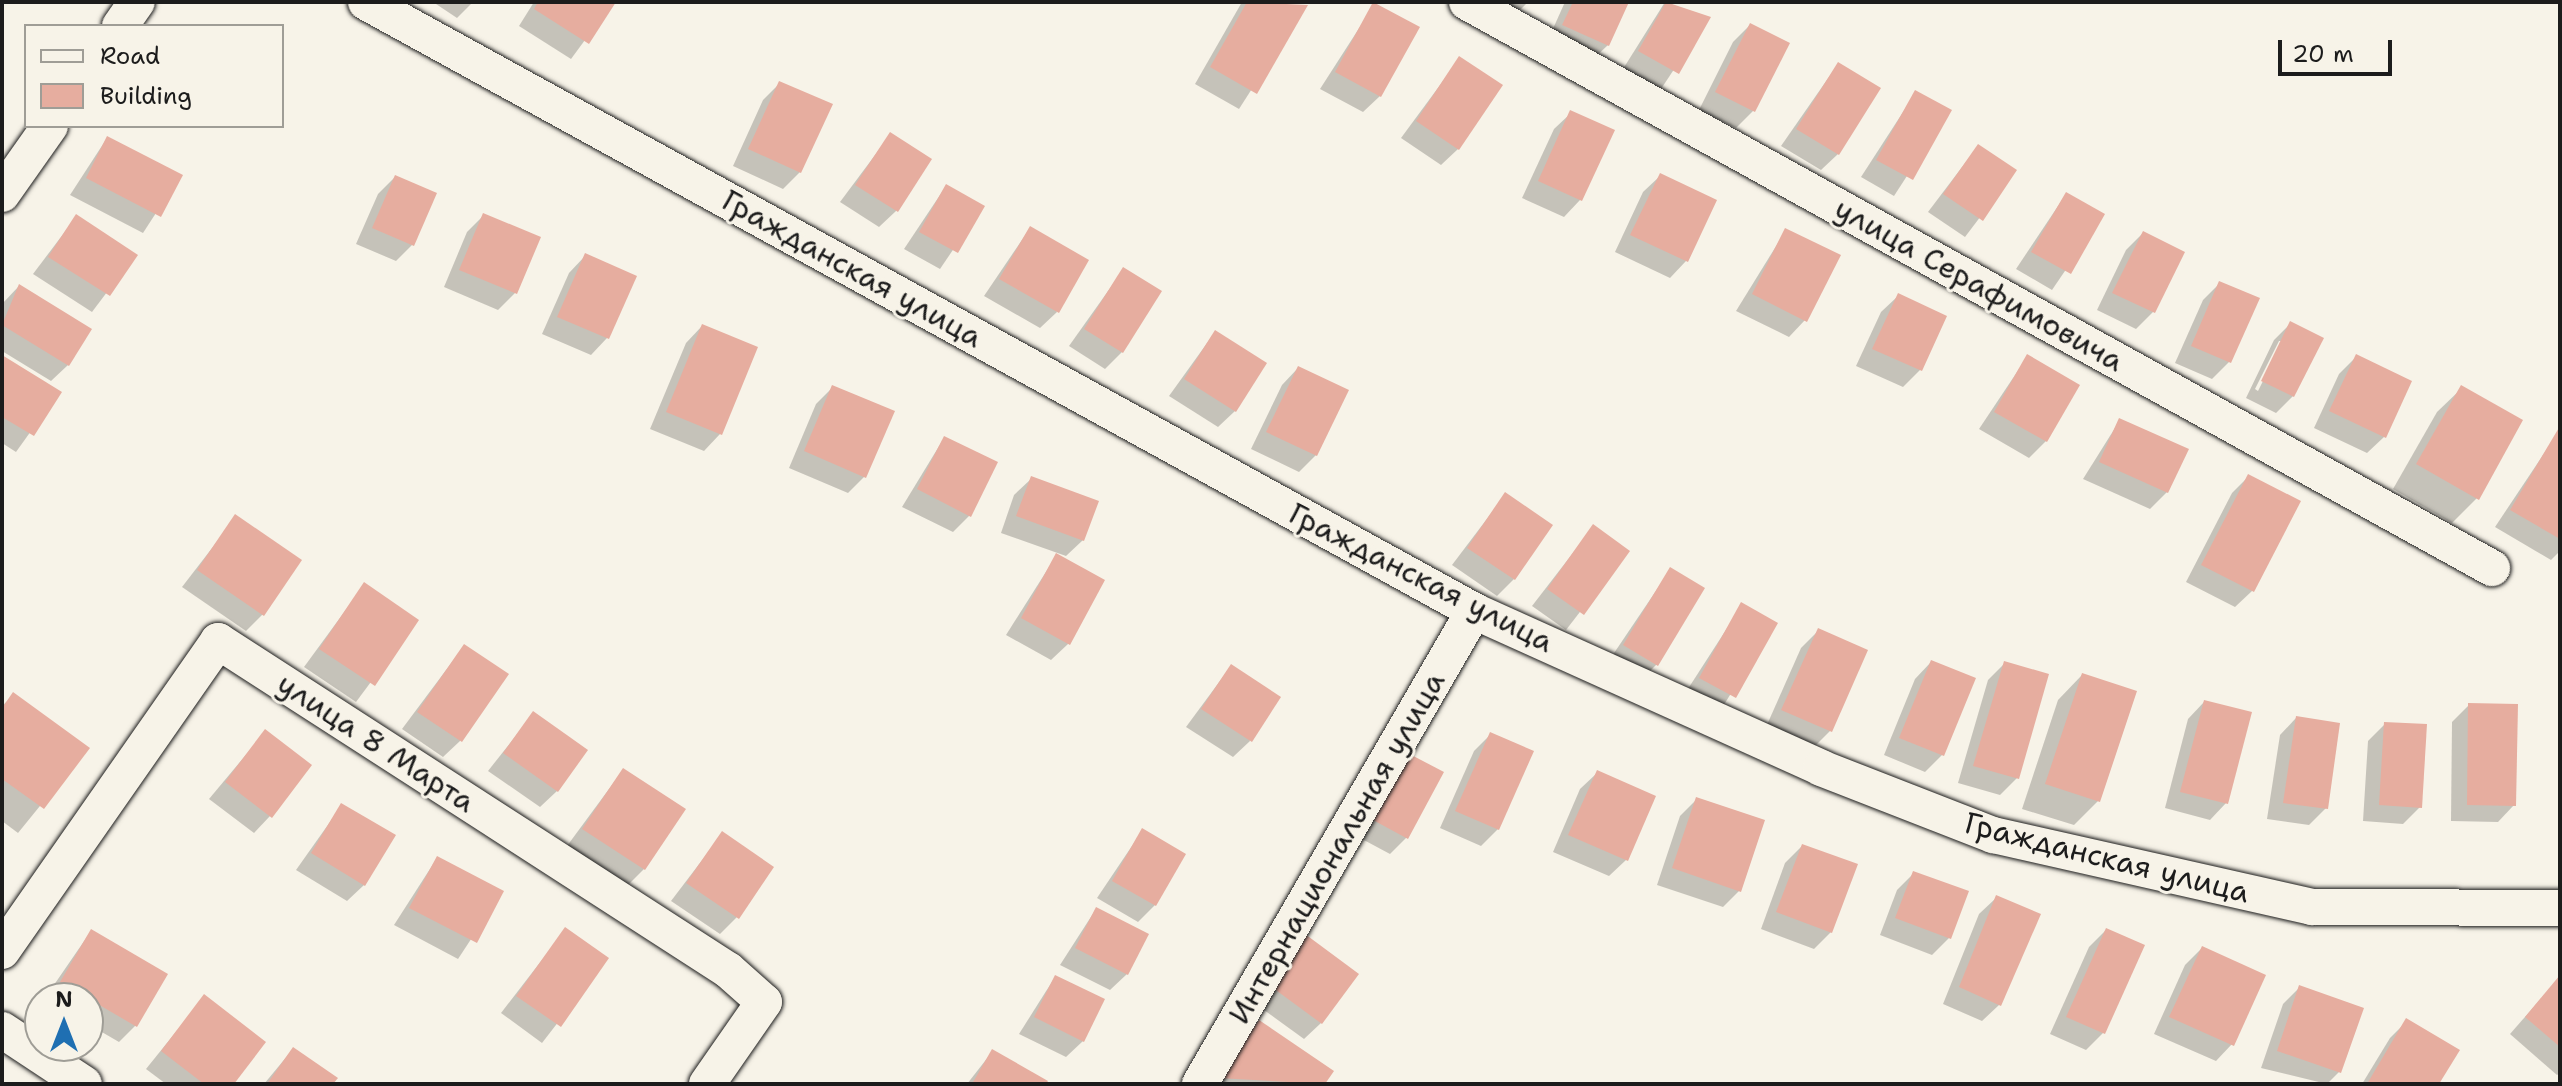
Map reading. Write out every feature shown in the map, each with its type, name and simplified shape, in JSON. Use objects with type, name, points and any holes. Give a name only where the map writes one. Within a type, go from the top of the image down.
[{"type":"street","name":"Гражданская улица","points":[[366,2],[1474,611],[1821,768],[1993,835],[2312,907],[2560,908]]},
{"type":"street","name":"улица Серафимовича","points":[[1467,2],[2492,568]]},
{"type":"street","points":[[2,194],[49,128]]},
{"type":"street","name":"Интернациональная улица","points":[[1200,1084],[1474,611]]},
{"type":"street","name":"улица 8 Марта","points":[[2,951],[218,641],[728,970],[764,1002],[707,1084]]},
{"type":"street","points":[[2,1030],[84,1084]]},
{"type":"building","points":[[538,2],[616,2],[589,44],[534,9]]},
{"type":"building","points":[[1247,2],[1308,5],[1257,94],[1210,67]]},
{"type":"building","points":[[1373,2],[1420,27],[1381,97],[1335,72]]},
{"type":"building","points":[[1573,2],[1629,2],[1609,46],[1562,25]]},
{"type":"building","points":[[1666,2],[1711,17],[1679,74],[1638,51]]},
{"type":"building","points":[[1750,23],[1790,43],[1755,112],[1715,92]]},
{"type":"building","points":[[1459,56],[1503,85],[1459,150],[1416,121]]},
{"type":"building","points":[[1838,62],[1881,88],[1839,155],[1796,129]]},
{"type":"building","points":[[779,81],[833,104],[801,173],[748,149]]},
{"type":"building","points":[[1915,90],[1952,110],[1913,180],[1876,160]]},
{"type":"building","points":[[1570,110],[1615,130],[1582,201],[1538,181]]},
{"type":"building","points":[[890,132],[932,159],[898,212],[855,185]]},
{"type":"building","points":[[107,136],[183,175],[161,217],[86,178]]},
{"type":"building","points":[[1978,144],[2017,170],[1983,221],[1943,194]]},
{"type":"building","points":[[1660,173],[1717,200],[1688,262],[1630,235]]},
{"type":"building","points":[[395,175],[437,193],[414,246],[372,228]]},
{"type":"building","points":[[946,184],[985,206],[958,253],[919,232]]},
{"type":"building","points":[[2066,192],[2105,214],[2071,274],[2031,252]]},
{"type":"building","points":[[483,213],[541,237],[517,294],[459,270]]},
{"type":"building","points":[[76,214],[138,255],[110,296],[48,257]]},
{"type":"building","points":[[1030,226],[1089,260],[1059,313],[999,279]]},
{"type":"building","points":[[1785,228],[1841,255],[1807,322],[1752,294]]},
{"type":"building","points":[[2143,231],[2185,252],[2155,313],[2112,293]]},
{"type":"building","points":[[585,253],[637,276],[609,339],[557,317]]},
{"type":"building","points":[[1123,267],[1162,291],[1123,353],[1084,329]]},
{"type":"building","points":[[2219,281],[2260,298],[2231,363],[2191,346]]},
{"type":"building","points":[[19,284],[92,329],[69,366],[2,325]]},
{"type":"building","points":[[1898,293],[1947,316],[1922,371],[1872,349]]},
{"type":"building","points":[[2290,321],[2324,338],[2294,397],[2261,381]]},
{"type":"building","points":[[702,324],[758,347],[722,435],[666,412]]},
{"type":"building","points":[[1215,330],[1267,363],[1236,412],[1184,379]]},
{"type":"building","points":[[2027,354],[2080,385],[2047,442],[1994,412]]},
{"type":"building","points":[[2356,354],[2412,381],[2386,438],[2329,411]]},
{"type":"building","points":[[2,355],[62,392],[34,436],[2,417]]},
{"type":"building","points":[[1298,366],[1349,390],[1317,456],[1266,432]]},
{"type":"building","points":[[832,385],[895,411],[866,478],[804,451]]},
{"type":"building","points":[[2461,385],[2523,420],[2479,500],[2416,464]]},
{"type":"building","points":[[2119,418],[2189,449],[2168,493],[2099,462]]},
{"type":"building","points":[[2560,426],[2560,539],[2510,510]]},
{"type":"building","points":[[944,436],[998,462],[971,517],[917,489]]},
{"type":"building","points":[[2248,474],[2301,501],[2254,592],[2201,565]]},
{"type":"building","points":[[1031,476],[1099,501],[1084,541],[1016,516]]},
{"type":"building","points":[[1505,492],[1553,525],[1515,580],[1467,548]]},
{"type":"building","points":[[235,514],[302,560],[264,616],[197,570]]},
{"type":"building","points":[[1593,524],[1630,551],[1584,615],[1547,589]]},
{"type":"building","points":[[1056,553],[1105,580],[1070,645],[1021,618]]},
{"type":"building","points":[[1670,567],[1705,588],[1658,666],[1623,645]]},
{"type":"building","points":[[364,582],[419,620],[375,686],[319,649]]},
{"type":"building","points":[[1741,602],[1778,623],[1736,698],[1699,678]]},
{"type":"building","points":[[1818,628],[1868,650],[1832,732],[1781,710]]},
{"type":"building","points":[[464,644],[509,674],[462,742],[417,712]]},
{"type":"building","points":[[1931,660],[1976,678],[1944,756],[1899,738]]},
{"type":"building","points":[[2004,661],[2049,674],[2019,779],[1973,766]]},
{"type":"building","points":[[1231,664],[1281,697],[1252,742],[1201,709]]},
{"type":"building","points":[[2082,673],[2137,691],[2100,802],[2045,784]]},
{"type":"building","points":[[13,692],[90,748],[44,809],[2,779],[2,708]]},
{"type":"building","points":[[2204,700],[2252,712],[2228,804],[2180,792]]},
{"type":"building","points":[[2468,703],[2518,704],[2516,806],[2467,805]]},
{"type":"building","points":[[533,711],[588,750],[558,792],[503,753]]},
{"type":"building","points":[[2296,716],[2340,723],[2328,809],[2283,803]]},
{"type":"building","points":[[2384,722],[2427,724],[2422,808],[2379,805]]},
{"type":"building","points":[[265,729],[312,765],[272,818],[225,782]]},
{"type":"building","points":[[1490,732],[1534,751],[1499,830],[1455,811]]},
{"type":"building","points":[[1398,748],[1444,772],[1408,839],[1362,814]]},
{"type":"building","points":[[623,768],[686,809],[645,870],[582,829]]},
{"type":"building","points":[[1597,770],[1656,796],[1628,861],[1568,835]]},
{"type":"building","points":[[1696,797],[1765,820],[1741,892],[1672,868]]},
{"type":"building","points":[[341,803],[396,835],[365,886],[311,853]]},
{"type":"building","points":[[1142,828],[1186,854],[1156,906],[1112,881]]},
{"type":"building","points":[[722,831],[774,867],[739,919],[686,883]]},
{"type":"building","points":[[1802,844],[1858,864],[1832,933],[1776,912]]},
{"type":"building","points":[[437,856],[504,891],[477,943],[409,908]]},
{"type":"building","points":[[1913,871],[1969,891],[1951,939],[1895,918]]},
{"type":"building","points":[[1996,895],[2041,914],[2001,1006],[1959,987]]},
{"type":"building","points":[[1096,907],[1149,934],[1128,975],[1075,948]]},
{"type":"building","points":[[565,927],[609,958],[561,1027],[516,996]]},
{"type":"building","points":[[2106,928],[2145,945],[2105,1034],[2066,1017]]},
{"type":"building","points":[[91,929],[168,974],[137,1027],[104,1008],[104,982],[60,982]]},
{"type":"building","points":[[1305,934],[1359,974],[1322,1024],[1269,985]]},
{"type":"building","points":[[2202,946],[2266,975],[2234,1046],[2169,1017]]},
{"type":"building","points":[[1055,975],[1105,999],[1084,1042],[1034,1017]]},
{"type":"building","points":[[2560,975],[2560,1047],[2525,1017]]},
{"type":"building","points":[[2299,985],[2364,1008],[2341,1073],[2277,1051]]},
{"type":"building","points":[[204,994],[266,1042],[234,1084],[204,1084],[161,1051]]},
{"type":"building","points":[[2406,1018],[2460,1050],[2439,1084],[2367,1084]]},
{"type":"building","points":[[1259,1020],[1334,1071],[1325,1084],[1218,1078]]},
{"type":"building","points":[[293,1047],[338,1078],[333,1084],[267,1084]]},
{"type":"building","points":[[992,1049],[1048,1081],[1046,1084],[972,1084]]}]
